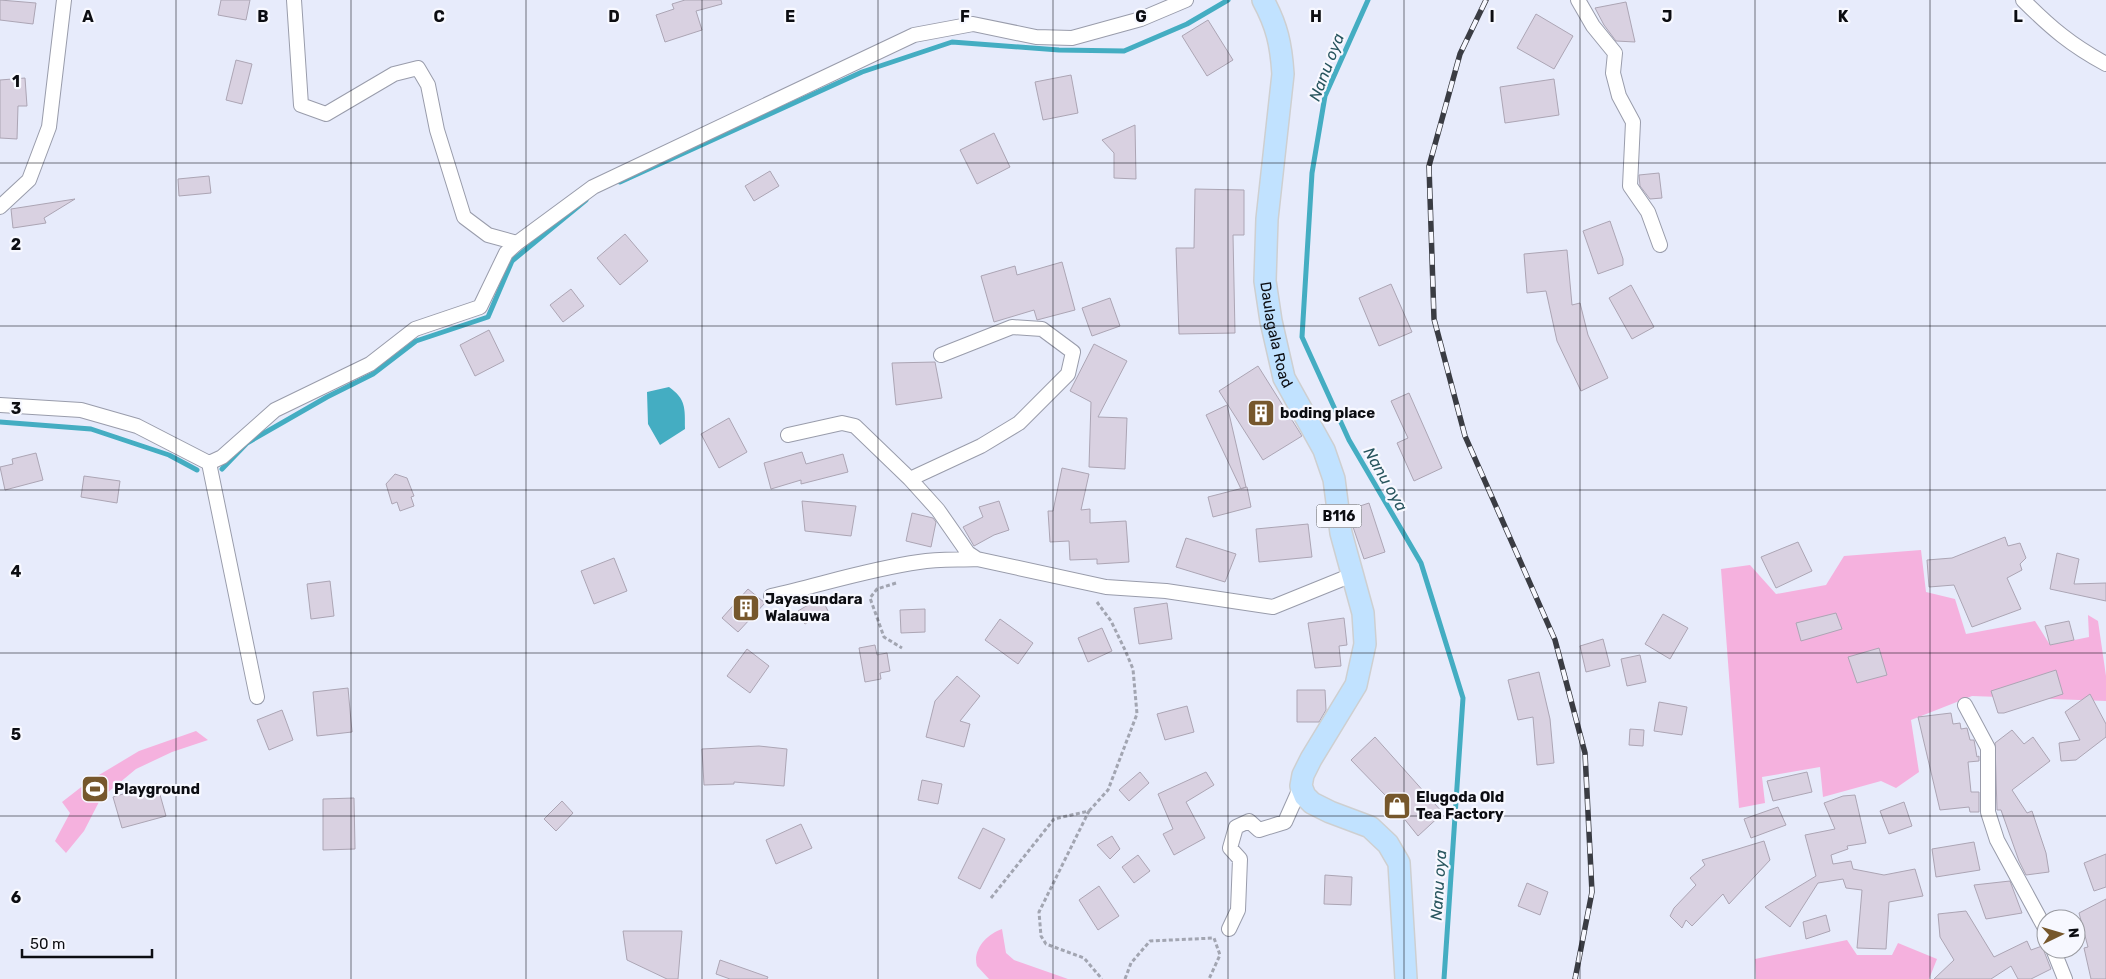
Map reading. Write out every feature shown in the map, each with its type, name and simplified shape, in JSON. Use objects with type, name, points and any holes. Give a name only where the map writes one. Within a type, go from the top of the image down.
[{"type":"main road","name":"Daulagala Road","points":[[1263,0],[1276,26],[1282,51],[1282,74],[1266,219],[1265,281],[1270,321],[1284,378],[1324,450],[1334,479],[1341,533],[1363,613],[1365,644],[1362,667],[1356,685],[1311,759],[1303,775],[1301,786]]},
{"type":"main road","points":[[1301,786],[1305,796],[1312,803],[1370,827],[1388,844],[1399,863],[1406,979]]},
{"type":"street","points":[[0,207],[29,180],[49,128],[64,0]]},
{"type":"street","points":[[294,0],[301,105],[326,114],[394,74],[418,68],[428,85],[437,130],[464,217],[488,235],[517,243]]},
{"type":"street","points":[[209,463],[222,457],[275,410],[370,364],[415,329],[480,307],[506,252],[593,188],[914,35],[974,24],[1036,37],[1072,38],[1142,19],[1186,0]]},
{"type":"street","points":[[1578,0],[1593,26],[1615,53],[1613,73],[1620,96],[1633,122],[1630,186],[1648,212],[1660,245]]},
{"type":"street","points":[[2022,0],[2052,29],[2083,52],[2106,64]]},
{"type":"street","points":[[910,479],[981,446],[1019,423],[1068,374],[1073,352],[1042,328],[1012,327],[941,355]]},
{"type":"street","points":[[0,405],[81,410],[137,426],[209,463]]},
{"type":"street","points":[[788,435],[842,423],[855,426],[910,479],[938,510],[968,553],[976,559]]},
{"type":"street","points":[[209,463],[257,697]]},
{"type":"street","points":[[770,596],[882,568],[921,562],[976,559],[1106,587],[1166,591],[1273,607],[1352,575]]},
{"type":"street","points":[[1965,705],[1988,748],[1988,812],[1997,840],[2036,912]]},
{"type":"street","points":[[1229,929],[1238,910],[1240,883],[1240,859],[1230,848],[1236,828],[1249,821],[1259,830],[1285,822],[1301,786]]},
{"type":"street","points":[[2058,959],[2066,979]]},
{"type":"path","points":[[902,580],[877,589],[870,598],[884,638],[902,648]]},
{"type":"path","points":[[1102,979],[1084,958],[1046,944],[1041,936],[1038,912],[1089,811],[1108,790],[1137,714],[1132,669],[1111,621]]},
{"type":"path","points":[[991,898],[1054,819],[1089,811]]},
{"type":"path","points":[[1125,979],[1131,963],[1150,941],[1214,938],[1220,955],[1209,979]]},
{"type":"shaded area","points":[[1921,550],[1926,592],[1955,599],[1966,634],[2035,621],[2050,645],[2089,637],[2088,615],[2098,621],[2106,676],[2106,701],[1972,696],[1911,720],[1919,772],[1896,788],[1881,781],[1823,797],[1820,767],[1762,777],[1765,803],[1739,808],[1721,569],[1750,565],[1776,594],[1826,585],[1844,556]]},
{"type":"shaded area","name":"Playground","points":[[196,731],[208,740],[172,752],[136,769],[101,798],[84,831],[66,853],[55,841],[70,813],[62,802],[89,781],[139,751]]},
{"type":"shaded area","points":[[1002,929],[1006,953],[1014,960],[1068,979],[989,979],[977,966],[977,954],[986,939]]},
{"type":"shaded area","points":[[1847,940],[1857,955],[1892,955],[1898,943],[1937,959],[1929,979],[1756,979],[1755,959]]},
{"type":"water","points":[[669,387],[682,400],[685,429],[660,445],[648,424],[647,392]]},
{"type":"building","points":[[0,0],[36,3],[33,24],[0,20]]},
{"type":"building","points":[[221,0],[250,0],[246,20],[218,15]]},
{"type":"building","points":[[685,0],[721,0],[722,4],[696,11],[702,30],[665,42],[656,15],[674,9],[672,4]]},
{"type":"building","points":[[1626,2],[1635,42],[1616,41],[1604,25],[1595,8]]},
{"type":"building","points":[[1536,14],[1573,36],[1554,69],[1517,48]]},
{"type":"building","points":[[1208,20],[1233,60],[1207,76],[1182,36]]},
{"type":"building","points":[[236,60],[252,64],[242,104],[226,100]]},
{"type":"building","points":[[1071,75],[1078,113],[1043,120],[1035,82]]},
{"type":"building","points":[[25,78],[27,106],[18,106],[17,139],[0,138],[0,80]]},
{"type":"building","points":[[1554,79],[1559,115],[1505,123],[1500,87]]},
{"type":"building","points":[[1135,125],[1136,179],[1114,178],[1114,153],[1102,140]]},
{"type":"building","points":[[994,133],[1010,167],[977,184],[960,150]]},
{"type":"building","points":[[770,171],[779,186],[754,201],[745,186]]},
{"type":"building","points":[[1659,173],[1662,198],[1650,199],[1640,186],[1639,175]]},
{"type":"building","points":[[209,176],[211,193],[179,196],[178,179]]},
{"type":"building","points":[[1195,189],[1244,190],[1244,235],[1233,235],[1235,333],[1179,334],[1176,248],[1194,248]]},
{"type":"building","points":[[75,199],[44,218],[46,223],[13,228],[11,209]]},
{"type":"building","points":[[1610,221],[1623,259],[1623,265],[1598,274],[1583,231]]},
{"type":"building","points":[[625,234],[648,261],[620,285],[597,258]]},
{"type":"building","points":[[1567,250],[1572,305],[1580,303],[1588,335],[1608,378],[1581,391],[1557,341],[1546,291],[1527,293],[1524,254]]},
{"type":"building","points":[[1062,262],[1075,310],[1037,320],[1034,310],[994,322],[981,276],[1015,266],[1017,275]]},
{"type":"building","points":[[1391,284],[1412,332],[1379,346],[1359,298]]},
{"type":"building","points":[[1631,285],[1654,327],[1632,339],[1609,298]]},
{"type":"building","points":[[571,289],[584,306],[563,322],[550,305]]},
{"type":"building","points":[[1110,298],[1120,326],[1092,336],[1082,308]]},
{"type":"building","points":[[489,330],[504,361],[475,376],[460,345]]},
{"type":"building","points":[[1094,344],[1127,361],[1098,417],[1127,418],[1125,469],[1089,467],[1091,402],[1070,391]]},
{"type":"building","points":[[935,362],[942,398],[896,405],[892,363]]},
{"type":"building","name":"boding place","points":[[1258,366],[1302,436],[1263,460],[1219,391]]},
{"type":"building","points":[[1409,393],[1442,468],[1414,481],[1397,443],[1408,438],[1391,401]]},
{"type":"building","points":[[1227,405],[1246,487],[1241,489],[1206,415]]},
{"type":"building","points":[[729,418],[747,452],[719,468],[701,434]]},
{"type":"building","points":[[802,452],[806,464],[843,454],[848,472],[801,484],[801,480],[771,489],[764,463]]},
{"type":"building","points":[[36,453],[43,480],[5,490],[0,467],[13,464],[12,459]]},
{"type":"building","points":[[1062,468],[1089,474],[1081,510],[1090,509],[1090,523],[1126,521],[1129,562],[1097,564],[1097,559],[1070,560],[1069,541],[1050,542],[1048,511],[1053,511]]},
{"type":"building","points":[[395,474],[407,478],[414,496],[411,497],[414,506],[400,511],[397,502],[392,504],[386,484]]},
{"type":"building","points":[[84,476],[120,481],[117,503],[81,497]]},
{"type":"building","points":[[1247,487],[1251,507],[1213,517],[1208,497]]},
{"type":"building","points":[[802,501],[856,506],[851,536],[805,531]]},
{"type":"building","points":[[999,501],[1009,530],[994,535],[974,546],[963,527],[983,517],[979,507]]},
{"type":"building","points":[[1369,503],[1385,552],[1364,559],[1352,524],[1351,509]]},
{"type":"building","points":[[912,513],[933,518],[936,522],[931,547],[906,541]]},
{"type":"building","points":[[1308,524],[1312,557],[1259,562],[1256,529]]},
{"type":"building","points":[[2005,537],[2008,546],[2020,543],[2026,558],[2020,564],[2022,570],[2007,578],[2021,609],[1972,627],[1954,585],[1929,587],[1927,560],[1952,558]]},
{"type":"building","points":[[1186,538],[1236,554],[1225,582],[1176,567]]},
{"type":"building","points":[[1798,542],[1812,571],[1776,588],[1761,557]]},
{"type":"building","points":[[2057,553],[2079,559],[2074,584],[2106,583],[2106,601],[2050,589]]},
{"type":"building","points":[[614,558],[627,591],[594,604],[581,571]]},
{"type":"building","points":[[330,581],[334,616],[311,619],[307,584]]},
{"type":"building","name":"Jayasundara Walauwa","points":[[748,589],[765,603],[738,632],[722,618]]},
{"type":"building","points":[[821,597],[828,611],[805,624],[798,611]]},
{"type":"building","points":[[1167,603],[1172,639],[1139,644],[1134,608]]},
{"type":"building","points":[[925,609],[925,632],[901,633],[900,610]]},
{"type":"building","points":[[1836,613],[1842,629],[1801,641],[1796,623]]},
{"type":"building","points":[[1663,614],[1688,628],[1670,659],[1645,644]]},
{"type":"building","points":[[1344,618],[1347,645],[1339,646],[1341,666],[1315,668],[1308,623]]},
{"type":"building","points":[[1000,619],[1033,643],[1018,664],[985,640]]},
{"type":"building","points":[[2069,621],[2074,640],[2050,645],[2045,626]]},
{"type":"building","points":[[1102,628],[1112,651],[1088,662],[1078,638]]},
{"type":"building","points":[[1603,639],[1610,666],[1586,672],[1580,646]]},
{"type":"building","points":[[875,645],[877,655],[887,653],[890,671],[880,673],[881,679],[865,682],[859,648]]},
{"type":"building","points":[[1879,648],[1887,675],[1857,683],[1848,657]]},
{"type":"building","points":[[747,649],[769,666],[750,693],[727,676]]},
{"type":"building","points":[[1640,655],[1646,682],[1627,686],[1621,659]]},
{"type":"building","points":[[2056,670],[2063,694],[2004,713],[1998,713],[1991,691]]},
{"type":"building","points":[[1539,672],[1550,719],[1554,763],[1537,765],[1533,717],[1518,720],[1508,680]]},
{"type":"building","points":[[957,676],[980,696],[960,721],[970,724],[964,747],[926,737],[935,701]]},
{"type":"building","points":[[348,688],[352,732],[317,736],[313,692]]},
{"type":"building","points":[[1297,690],[1325,690],[1326,710],[1319,722],[1297,722]]},
{"type":"building","points":[[2090,694],[2106,724],[2106,737],[2076,760],[2061,761],[2059,743],[2080,740],[2065,712]]},
{"type":"building","points":[[1659,702],[1687,707],[1682,735],[1654,731]]},
{"type":"building","points":[[1187,706],[1194,732],[1165,740],[1157,714]]},
{"type":"building","points":[[282,710],[293,740],[269,750],[257,720]]},
{"type":"building","points":[[1951,713],[1953,724],[1960,723],[1961,729],[1967,728],[1970,740],[1974,740],[1977,757],[1979,756],[1979,761],[1968,762],[1971,792],[1979,792],[1979,812],[1970,812],[1969,807],[1940,810],[1918,717]]},
{"type":"building","points":[[1630,729],[1644,730],[1643,746],[1629,745]]},
{"type":"building","points":[[2012,730],[2024,744],[2033,737],[2050,761],[2012,790],[2027,813],[2032,811],[2046,853],[2049,872],[2026,875],[2019,861],[2001,810],[1997,810],[1995,743]]},
{"type":"building","points":[[1375,737],[1443,813],[1418,836],[1386,796],[1351,760]]},
{"type":"building","points":[[759,746],[787,749],[784,786],[734,782],[734,784],[704,785],[702,749]]},
{"type":"building","points":[[1140,772],[1149,783],[1129,801],[1119,790]]},
{"type":"building","points":[[1206,772],[1214,785],[1186,802],[1205,838],[1174,855],[1163,834],[1173,829],[1158,794]]},
{"type":"building","points":[[1807,772],[1812,792],[1773,801],[1767,781]]},
{"type":"building","points":[[922,780],[942,784],[938,804],[918,800]]},
{"type":"building","points":[[157,784],[166,816],[122,828],[113,797]]},
{"type":"building","points":[[1855,795],[1866,843],[1847,846],[1848,849],[1831,855],[1833,864],[1851,861],[1853,869],[1884,875],[1915,869],[1923,896],[1889,902],[1886,949],[1857,948],[1862,890],[1846,888],[1843,879],[1818,883],[1790,927],[1765,907],[1816,876],[1805,835],[1835,829],[1824,803],[1843,796]]},
{"type":"building","points":[[354,798],[355,849],[323,850],[323,799]]},
{"type":"building","points":[[562,801],[573,813],[556,831],[544,819]]},
{"type":"building","points":[[1904,802],[1912,826],[1889,834],[1880,811]]},
{"type":"building","points":[[1778,807],[1786,825],[1751,838],[1744,819]]},
{"type":"building","points":[[801,824],[812,848],[776,864],[766,840]]},
{"type":"building","points":[[983,828],[1005,839],[980,889],[958,878]]},
{"type":"building","points":[[1112,836],[1120,849],[1110,859],[1097,845]]},
{"type":"building","points":[[1764,841],[1770,860],[1729,904],[1723,894],[1692,926],[1686,920],[1682,928],[1670,916],[1674,908],[1696,885],[1690,878],[1705,865],[1702,860]]},
{"type":"building","points":[[1974,842],[1980,870],[1936,877],[1932,849]]},
{"type":"building","points":[[2106,854],[2106,887],[2094,891],[2084,863]]},
{"type":"building","points":[[1138,855],[1150,871],[1134,883],[1122,867]]},
{"type":"building","points":[[1325,875],[1352,877],[1351,905],[1324,904]]},
{"type":"building","points":[[2010,881],[2022,913],[1986,919],[1974,885]]},
{"type":"building","points":[[1527,883],[1548,892],[1540,915],[1518,906]]},
{"type":"building","points":[[1099,886],[1119,916],[1098,930],[1079,900]]},
{"type":"building","points":[[2106,899],[2106,979],[2091,979],[2086,957],[2086,948],[2088,947],[2086,939],[2086,909]]},
{"type":"building","points":[[1966,911],[1994,957],[2027,941],[2031,950],[2036,948],[2036,959],[2047,959],[2051,969],[2031,979],[2018,979],[2011,966],[1991,979],[1934,979],[1954,960],[1940,937],[1938,914]]},
{"type":"building","points":[[1826,915],[1830,931],[1806,939],[1803,922]]},
{"type":"building","points":[[623,931],[682,931],[678,979],[667,979],[627,960]]},
{"type":"building","points":[[720,960],[768,977],[767,979],[730,979],[716,974]]},
{"type":"waterway","points":[[620,182],[862,72],[952,42],[1059,50],[1124,51],[1187,24],[1228,0]]},
{"type":"waterway","name":"Nanu oya","points":[[1368,0],[1325,96],[1312,173],[1302,337],[1349,440],[1421,563],[1463,698],[1444,979]]},
{"type":"waterway","points":[[222,469],[247,443],[327,397],[373,374],[416,341],[488,317],[512,261],[586,200]]},
{"type":"waterway","points":[[0,422],[91,429],[169,455],[197,470]]},
{"type":"railway","points":[[1486,0],[1460,54],[1429,166],[1434,319],[1465,436],[1555,640],[1585,753],[1592,892],[1575,979]]},
{"type":"place","name":"boding place","points":[[1261,413]]},
{"type":"place","name":"Jayasundara Walauwa","points":[[746,608]]},
{"type":"place","name":"Playground","points":[[95,789]]},
{"type":"place","name":"Elugoda Old Tea Factory","points":[[1397,806]]}]
